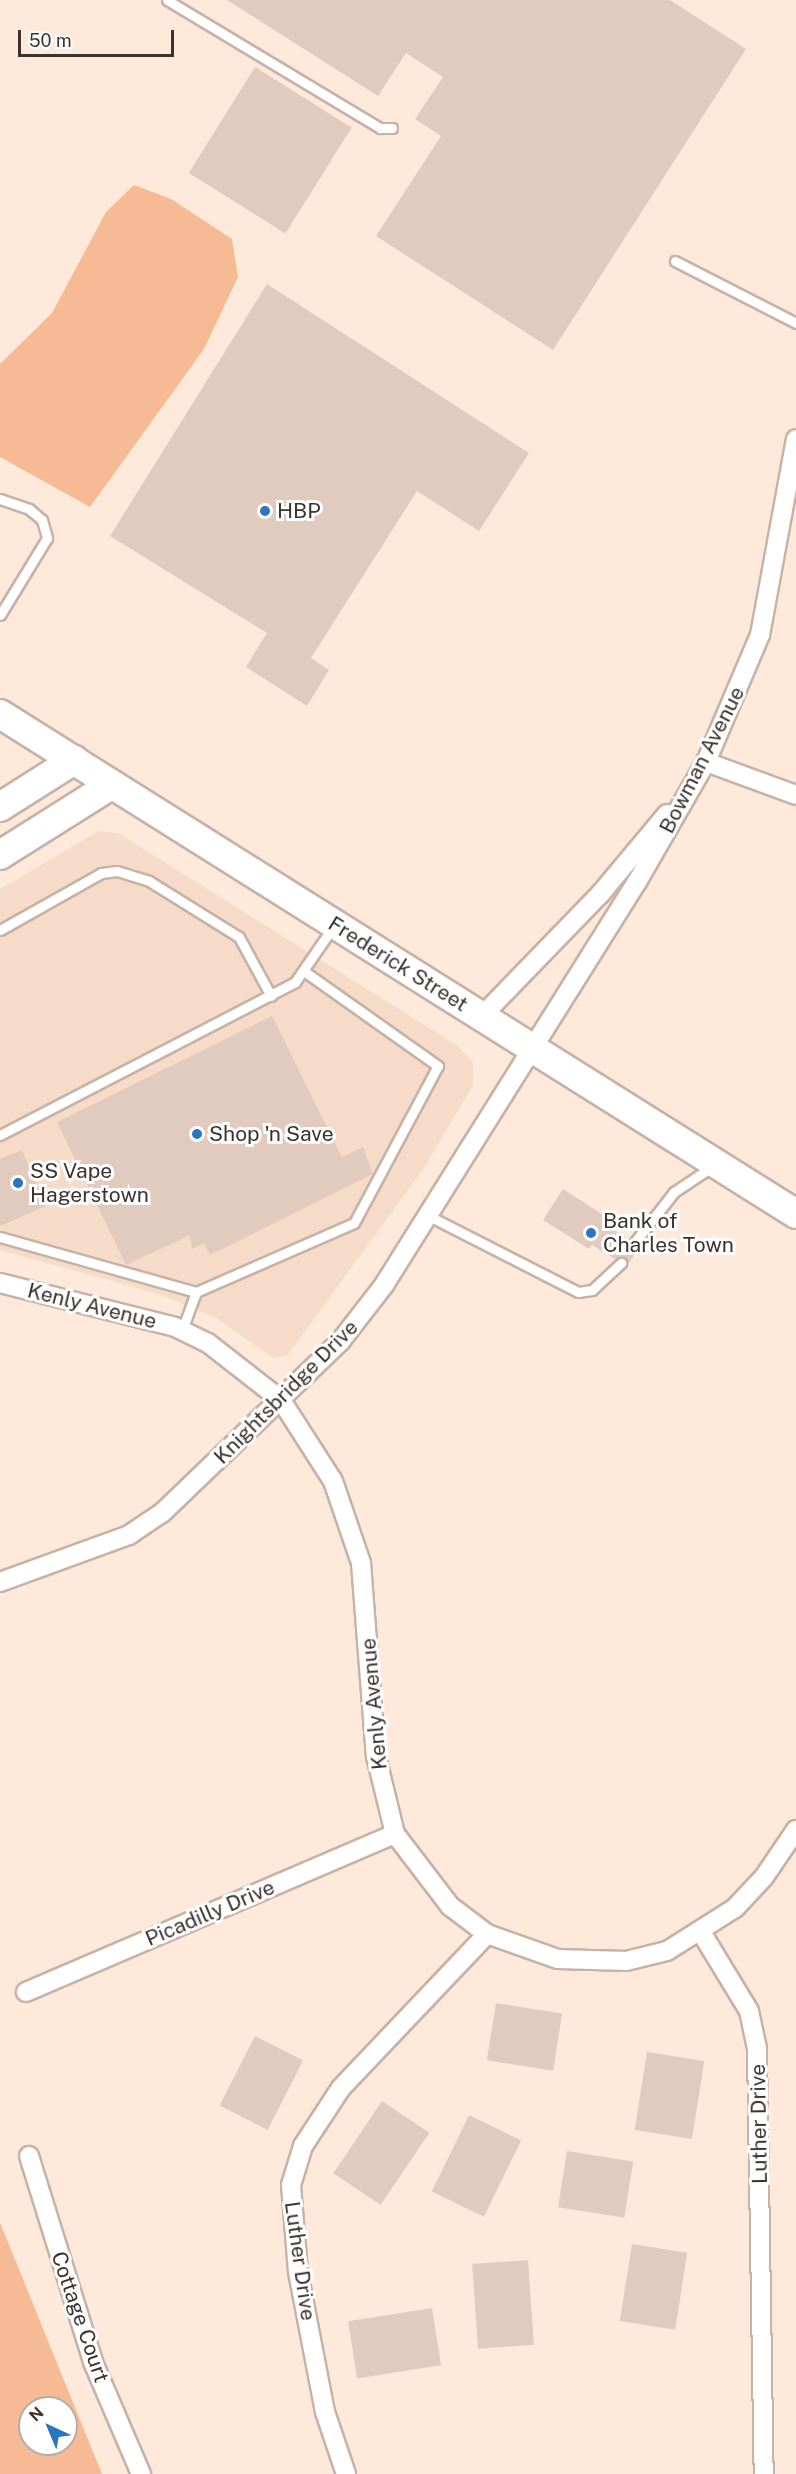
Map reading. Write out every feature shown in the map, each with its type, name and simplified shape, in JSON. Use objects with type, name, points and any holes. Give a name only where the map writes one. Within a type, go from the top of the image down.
[{"type":"main road","name":"Frederick Street","points":[[0,714],[796,1215]]},
{"type":"main road","points":[[0,807],[74,760]]},
{"type":"main road","points":[[0,855],[111,785]]},
{"type":"street","name":"Bowman Avenue","points":[[531,1050],[702,769],[760,635],[796,439]]},
{"type":"street","points":[[481,1017],[601,893],[702,769],[796,795]]},
{"type":"street","name":"Knightsbridge Drive","points":[[0,1582],[129,1535],[162,1513],[280,1400],[359,1320],[531,1050]]},
{"type":"street","name":"Kenly Avenue","points":[[0,1282],[182,1330],[246,1369],[280,1400],[333,1481],[361,1563],[376,1756],[395,1834],[450,1906],[487,1934],[558,1959],[591,1962],[667,1951],[701,1932],[765,1877],[796,1830]]},
{"type":"street","name":"Picadilly Drive","points":[[26,1992],[395,1834]]},
{"type":"street","name":"Luther Drive","points":[[701,1932],[749,2011],[757,2048],[764,2474]]},
{"type":"street","name":"Luther Drive","points":[[346,2474],[325,2412],[298,2272],[291,2185],[303,2146],[341,2088],[487,1934]]},
{"type":"street","name":"Cottage Court","points":[[29,2156],[93,2362],[141,2474]]},
{"type":"lane","points":[[167,0],[380,128],[392,128]]},
{"type":"lane","points":[[675,261],[796,323]]},
{"type":"lane","points":[[0,499],[29,509],[42,520],[47,538],[0,615]]},
{"type":"lane","points":[[0,930],[101,873],[117,871],[149,882],[239,938],[271,996]]},
{"type":"lane","points":[[0,1135],[271,996],[305,972],[335,924]]},
{"type":"lane","points":[[0,1237],[196,1292],[354,1223],[438,1066],[305,972]]},
{"type":"lane","points":[[634,1243],[674,1192],[715,1165]]},
{"type":"lane","points":[[427,1215],[578,1292],[592,1290],[621,1263]]},
{"type":"lane","points":[[182,1330],[196,1292]]},
{"type":"shaded area","points":[[134,185],[171,199],[232,239],[238,277],[204,349],[90,507],[0,457],[0,364],[52,313],[106,212]]},
{"type":"shaded area","points":[[99,831],[118,833],[458,1046],[473,1063],[473,1085],[424,1168],[287,1356],[273,1358],[216,1318],[159,1294],[0,1250],[0,889]]},
{"type":"shaded area","points":[[0,2223],[70,2396],[18,2396],[18,2456],[78,2456],[78,2415],[102,2474],[0,2474]]},
{"type":"building","points":[[227,0],[670,0],[746,49],[553,350],[376,236],[441,136],[415,119],[443,77],[406,53],[378,96]]},
{"type":"building","points":[[255,67],[352,127],[285,233],[189,173]]},
{"type":"building","name":"HBP","points":[[267,284],[529,453],[479,531],[417,491],[311,658],[329,670],[307,706],[246,667],[267,633],[110,536]]},
{"type":"building","name":"Shop 'n Save","points":[[272,1016],[342,1157],[363,1147],[373,1174],[210,1255],[204,1243],[192,1249],[190,1235],[126,1265],[57,1122]]},
{"type":"building","name":"SS Vape Hagerstown","points":[[22,1150],[46,1206],[0,1226],[0,1159]]},
{"type":"building","name":"Bank of Charles Town","points":[[563,1189],[608,1218],[604,1224],[628,1239],[630,1249],[638,1248],[628,1265],[624,1257],[615,1259],[592,1245],[589,1249],[543,1220]]},
{"type":"building","points":[[496,2003],[562,2013],[553,2071],[487,2060]]},
{"type":"building","points":[[255,2036],[303,2061],[268,2130],[220,2105]]},
{"type":"building","points":[[647,2052],[704,2061],[692,2139],[635,2130]]},
{"type":"building","points":[[382,2101],[429,2133],[381,2205],[333,2173]]},
{"type":"building","points":[[469,2115],[521,2140],[484,2217],[432,2191]]},
{"type":"building","points":[[567,2151],[633,2161],[624,2218],[558,2207]]},
{"type":"building","points":[[632,2244],[687,2253],[675,2330],[620,2321]]},
{"type":"building","points":[[528,2260],[534,2345],[478,2349],[472,2264]]},
{"type":"building","points":[[432,2308],[441,2365],[357,2379],[348,2321]]},
{"type":"place","name":"HBP","points":[[265,511]]},
{"type":"place","name":"Shop 'n Save","points":[[197,1134]]},
{"type":"place","name":"SS Vape Hagerstown","points":[[18,1183]]},
{"type":"place","name":"Bank of Charles Town","points":[[591,1233]]}]
